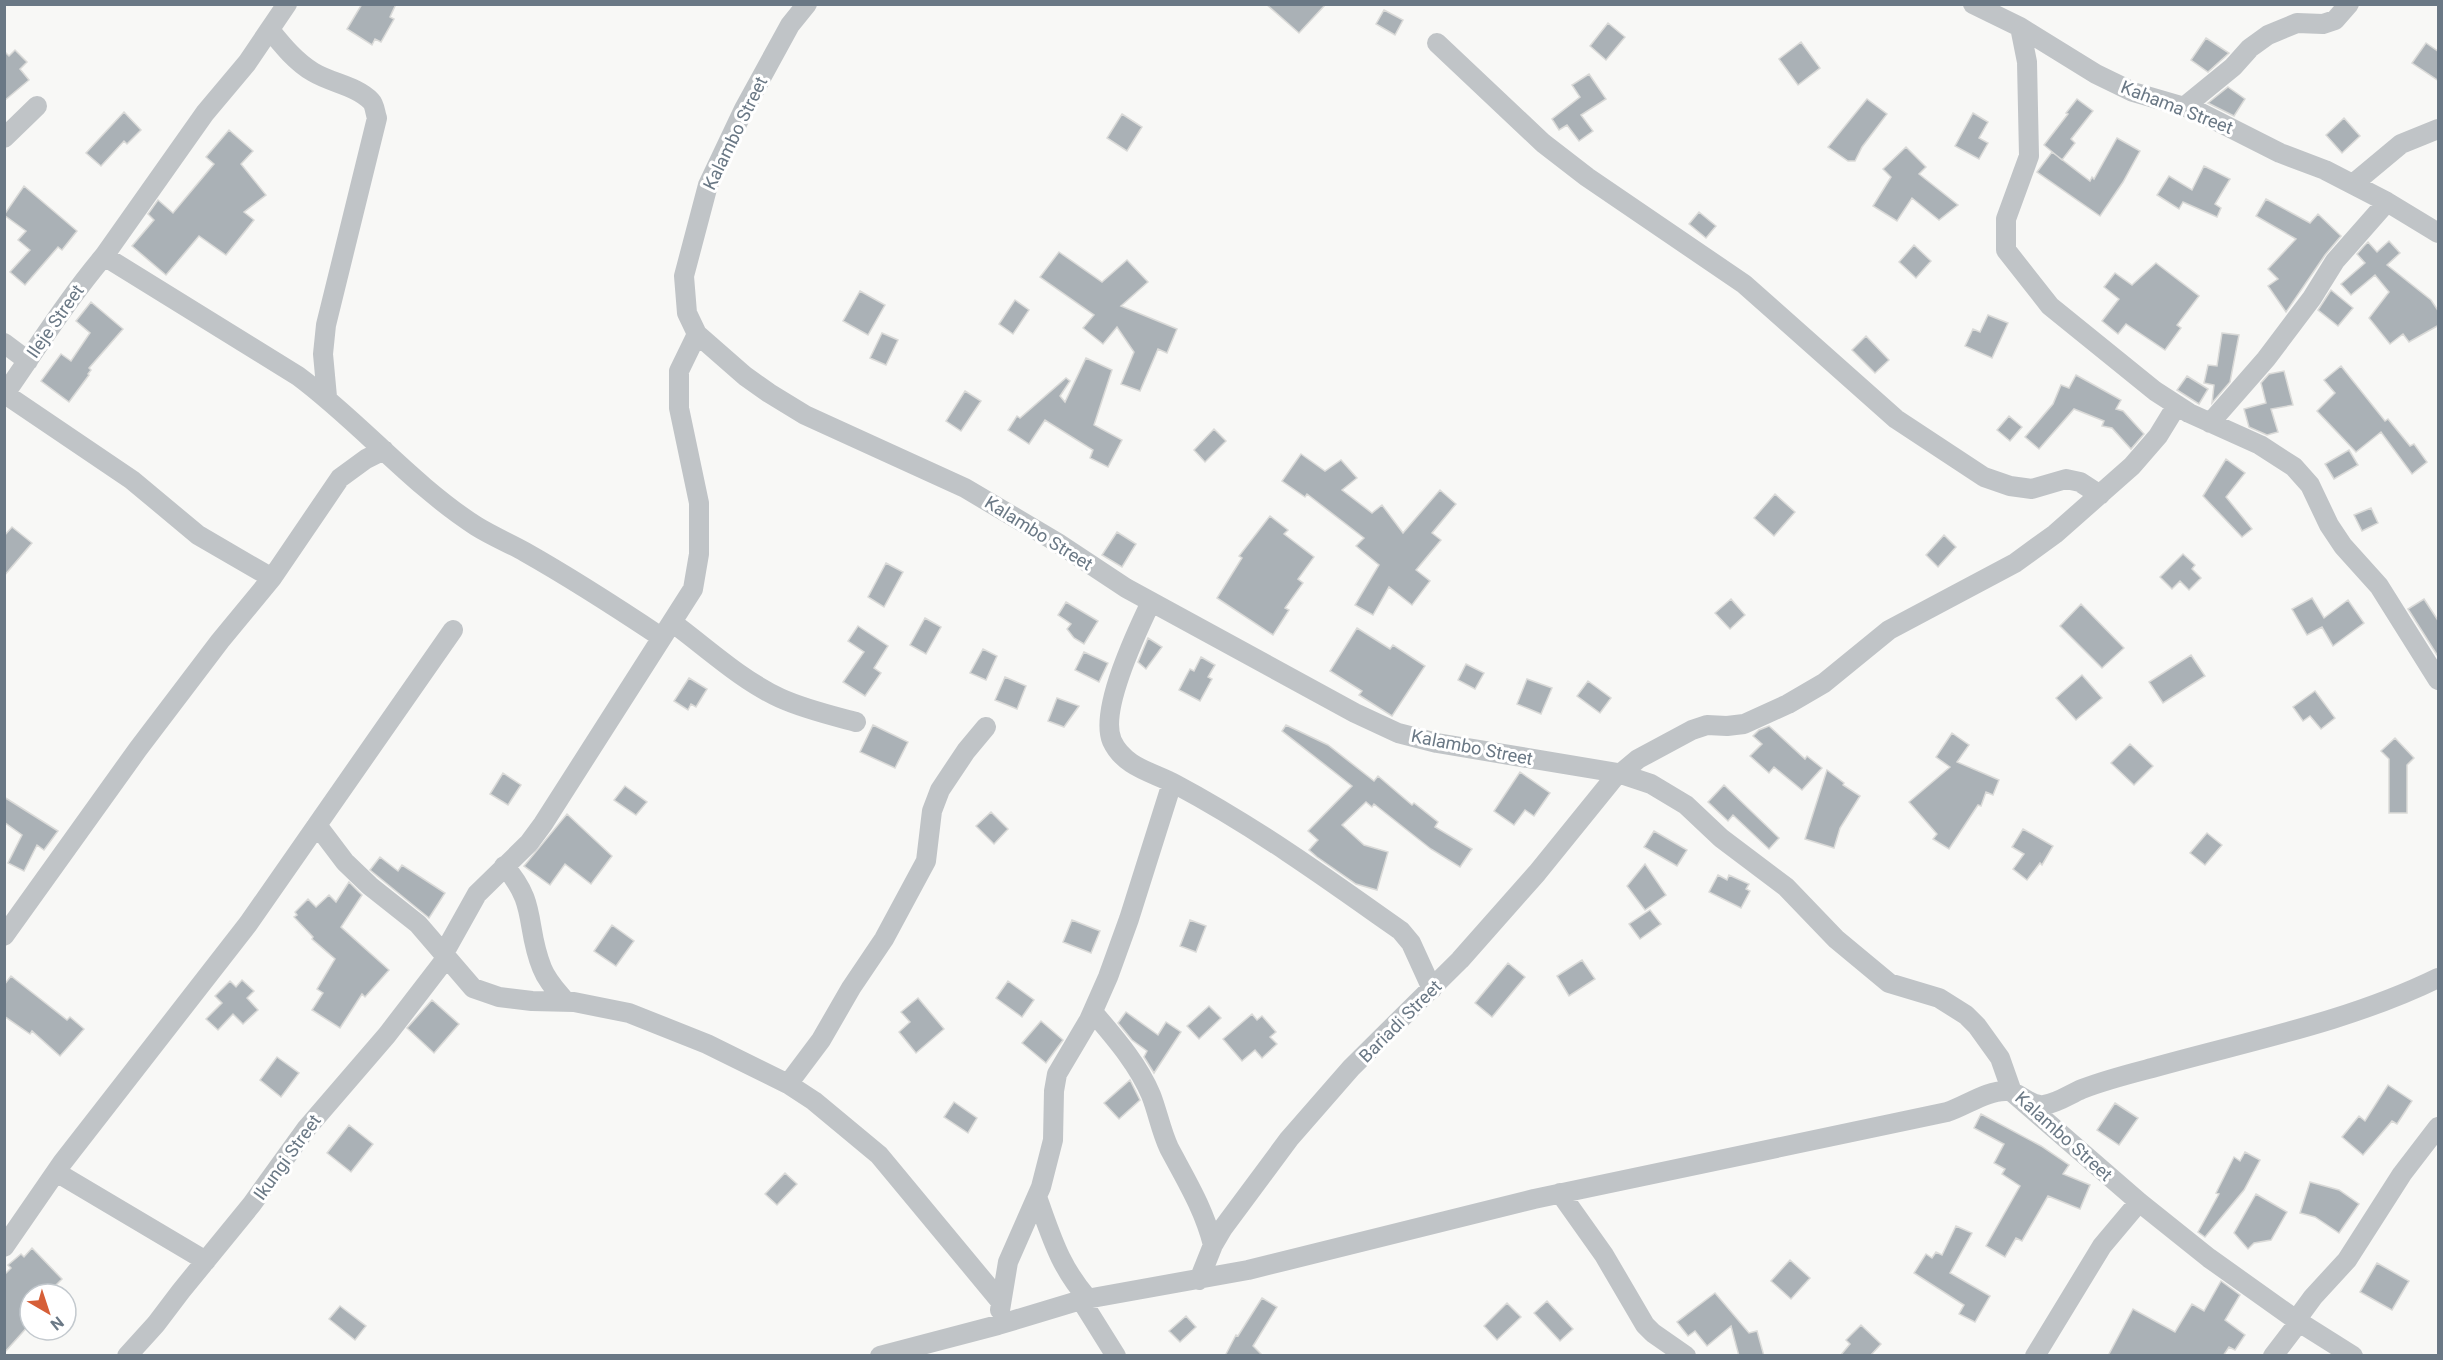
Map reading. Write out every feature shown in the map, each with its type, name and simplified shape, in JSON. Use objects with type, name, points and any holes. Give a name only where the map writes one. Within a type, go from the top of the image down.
[{"type":"street","name":"Ileje Street","points":[[5,395],[204,113],[224,93],[287,4]]},
{"type":"street","name":"Kalambo Street","points":[[807,4],[790,25],[744,109],[708,185],[684,276],[687,313],[697,334],[768,393],[805,415],[965,488],[1151,602],[1355,713],[1398,733],[1437,743],[1619,773],[1651,784],[1686,805],[1721,838],[1786,888],[1836,939],[1889,983],[1939,998],[1966,1015],[2001,1058],[2012,1092],[2139,1202],[2209,1258],[2299,1322],[2353,1356]]},
{"type":"street","name":"Kahama Street","points":[[1972,4],[2020,27],[2096,74],[2133,92],[2184,107],[2230,126],[2280,153],[2325,170],[2387,201],[2439,233]]},
{"type":"street","points":[[2184,107],[2228,72],[2250,48],[2268,36],[2297,23],[2323,24],[2335,20],[2349,4]]},
{"type":"street","points":[[2020,27],[2027,62],[2029,156],[2006,219],[2006,250],[2050,306],[2155,391],[2210,423],[2260,445],[2294,467],[2310,485],[2329,525],[2343,546],[2379,586],[2439,680]]},
{"type":"street","points":[[270,30],[292,56],[312,72],[359,92],[373,102],[377,118],[326,325],[323,354],[327,397]]},
{"type":"street","points":[[1437,43],[1543,143],[1587,177],[1744,284],[1896,419],[1984,477],[2010,486],[2032,489],[2066,479],[2080,482],[2100,495]]},
{"type":"street","points":[[4,138],[37,106]]},
{"type":"street","points":[[2353,184],[2401,144],[2439,129]]},
{"type":"street","points":[[2210,423],[2266,359],[2312,298],[2335,261],[2387,201]]},
{"type":"street","points":[[104,256],[184,308],[253,347],[327,397],[384,450],[476,526],[599,596],[667,630],[780,698],[856,722]]},
{"type":"street","name":"Ikungi Street","points":[[127,1356],[156,1324],[252,1204],[306,1129],[387,1035],[446,955],[477,894],[528,843],[543,824],[693,589],[699,554],[699,503],[679,408],[680,371],[697,334]]},
{"type":"street","points":[[4,343],[28,361]]},
{"type":"street","points":[[5,395],[132,480],[198,536],[272,578]]},
{"type":"street","name":"Bariadi Street","points":[[1199,1280],[1213,1245],[1289,1139],[1321,1101],[1432,989],[1536,873],[1619,773],[1638,759],[1692,730],[1707,725],[1744,724],[1810,692],[1831,678],[1889,630],[2015,563],[2055,534],[2132,466],[2157,436],[2177,405]]},
{"type":"street","points":[[4,936],[159,721],[272,578],[340,478],[366,459],[384,450]]},
{"type":"street","points":[[1151,602],[1134,638],[1117,686],[1111,713],[1111,740],[1120,753],[1137,768],[1172,783],[1227,813],[1401,931],[1412,943],[1432,989]]},
{"type":"street","points":[[4,1247],[56,1172],[119,1088],[191,1000],[248,924],[453,630]]},
{"type":"street","points":[[788,1084],[821,1040],[884,939],[926,861],[932,811],[940,790],[966,751],[986,727]]},
{"type":"street","points":[[998,1325],[1008,1262],[1036,1197],[1053,1140],[1054,1092],[1057,1074],[1093,1012],[1129,919],[1172,783]]},
{"type":"street","points":[[317,825],[345,862],[370,886],[418,924],[446,955],[460,976],[473,988],[499,997],[566,1002],[629,1013],[707,1044],[788,1084],[832,1114],[879,1155],[1001,1302]]},
{"type":"street","points":[[504,866],[519,884],[526,899],[535,949],[542,968],[566,1002]]},
{"type":"street","points":[[880,1356],[1085,1299],[1260,1268],[1560,1193],[1947,1112],[1986,1095],[2012,1092],[2031,1103],[2045,1105],[2082,1089],[2153,1067],[2221,1051],[2371,1007],[2439,978]]},
{"type":"street","points":[[1093,1012],[1130,1058],[1152,1096],[1161,1130],[1199,1202],[1213,1245]]},
{"type":"street","points":[[2273,1356],[2299,1322],[2307,1304],[2347,1260],[2396,1182],[2439,1127]]},
{"type":"street","points":[[56,1172],[206,1261]]},
{"type":"street","points":[[1560,1193],[1604,1255],[1645,1325],[1686,1356]]},
{"type":"street","points":[[1036,1197],[1062,1264],[1085,1299],[1116,1356]]},
{"type":"street","points":[[2035,1356],[2102,1246],[2139,1202]]},
{"type":"building","points":[[362,4],[396,4],[390,17],[394,19],[381,42],[375,39],[372,45],[347,29]]},
{"type":"building","points":[[1266,4],[1326,4],[1299,33]]},
{"type":"building","points":[[1384,10],[1403,20],[1395,35],[1376,24]]},
{"type":"building","points":[[1608,23],[1625,37],[1606,60],[1590,46]]},
{"type":"building","points":[[2206,38],[2229,53],[2208,72],[2191,60]]},
{"type":"building","points":[[1801,42],[1820,68],[1798,85],[1779,59]]},
{"type":"building","points":[[2426,43],[2439,52],[2439,81],[2412,63]]},
{"type":"building","points":[[15,50],[27,62],[20,69],[29,80],[4,101],[4,51],[9,56]]},
{"type":"building","points":[[1589,74],[1606,99],[1581,115],[1593,131],[1579,141],[1567,125],[1559,130],[1552,119],[1580,97],[1572,85]]},
{"type":"building","points":[[2228,87],[2245,99],[2234,116],[2208,103]]},
{"type":"building","points":[[1867,99],[1887,114],[1862,147],[1855,161],[1848,161],[1828,147]]},
{"type":"building","points":[[2077,99],[2093,111],[2071,139],[2075,143],[2062,160],[2044,145]]},
{"type":"building","points":[[124,112],[141,130],[127,144],[124,141],[101,166],[86,153]]},
{"type":"building","points":[[1973,113],[1988,122],[1979,138],[1988,143],[1979,159],[1955,146]]},
{"type":"building","points":[[1122,114],[1142,127],[1127,151],[1107,138]]},
{"type":"building","points":[[2344,118],[2360,136],[2342,153],[2326,135]]},
{"type":"building","points":[[229,130],[253,151],[241,164],[266,195],[244,212],[254,220],[226,255],[199,236],[166,275],[132,246],[154,220],[148,214],[158,200],[173,213],[214,164],[206,157]]},
{"type":"building","points":[[2117,138],[2140,151],[2100,216],[2037,172],[2052,152],[2090,181],[2092,177],[2094,179]]},
{"type":"building","points":[[1906,147],[1926,167],[1919,174],[1958,205],[1939,220],[1912,198],[1897,221],[1873,206],[1891,177],[1883,169]]},
{"type":"building","points":[[2204,166],[2230,179],[2215,204],[2221,208],[2217,217],[2183,202],[2179,209],[2157,195],[2169,176],[2192,190]]},
{"type":"building","points":[[24,186],[77,231],[62,250],[58,247],[25,285],[10,272],[30,250],[18,240],[26,231],[4,215]]},
{"type":"building","points":[[2266,199],[2310,223],[2318,214],[2341,236],[2325,255],[2286,312],[2268,286],[2278,279],[2268,269],[2296,239],[2256,216]]},
{"type":"building","points":[[1699,212],[1716,226],[1706,238],[1689,224]]},
{"type":"building","points":[[2389,241],[2400,253],[2387,265],[2431,300],[2439,312],[2439,325],[2409,342],[2403,334],[2390,344],[2369,318],[2389,292],[2375,275],[2351,295],[2341,284],[2365,263],[2357,254],[2368,242],[2377,252]]},
{"type":"building","points":[[1914,245],[1931,261],[1916,278],[1899,262]]},
{"type":"building","points":[[1059,252],[1102,282],[1127,260],[1148,282],[1121,306],[1177,329],[1167,353],[1158,349],[1140,391],[1121,384],[1134,352],[1117,327],[1103,344],[1083,328],[1094,315],[1040,277]]},
{"type":"building","points":[[2156,263],[2199,296],[2177,325],[2181,328],[2165,350],[2126,324],[2118,334],[2102,321],[2119,299],[2104,287],[2115,273],[2132,285]]},
{"type":"building","points":[[2331,290],[2353,308],[2338,326],[2318,310]]},
{"type":"building","points":[[860,291],[885,305],[868,335],[843,321]]},
{"type":"building","points":[[1015,300],[1029,310],[1013,334],[999,324]]},
{"type":"building","points":[[91,302],[123,329],[89,368],[91,370],[89,375],[69,402],[41,381],[61,354],[71,361],[90,333],[76,321]]},
{"type":"building","points":[[1988,315],[2008,323],[1992,358],[1965,346],[1973,329],[1980,332]]},
{"type":"building","points":[[882,333],[898,340],[886,365],[870,358]]},
{"type":"building","points":[[2222,333],[2239,335],[2230,382],[2212,403],[2214,385],[2204,383],[2208,365],[2217,366]]},
{"type":"building","points":[[1866,336],[1889,360],[1875,373],[1852,350]]},
{"type":"building","points":[[1086,358],[1112,370],[1094,425],[1122,440],[1108,467],[1090,458],[1093,450],[1045,420],[1029,444],[1008,430],[1017,416],[1020,418],[1066,378],[1070,381],[1060,396],[1065,402]]},
{"type":"building","points":[[2341,366],[2385,421],[2388,419],[2410,446],[2414,444],[2427,462],[2412,474],[2381,432],[2356,452],[2317,411],[2335,393],[2324,380]]},
{"type":"building","points":[[2284,371],[2293,405],[2271,409],[2278,432],[2267,435],[2249,427],[2244,409],[2266,403],[2261,383],[2269,374]]},
{"type":"building","points":[[2076,375],[2121,400],[2116,409],[2123,411],[2144,434],[2131,449],[2112,428],[2102,426],[2104,421],[2074,409],[2039,449],[2025,437],[2053,404],[2061,385],[2069,388]]},
{"type":"building","points":[[2187,376],[2208,389],[2199,404],[2177,390]]},
{"type":"building","points":[[965,391],[981,401],[961,431],[946,421]]},
{"type":"building","points":[[2009,416],[2022,427],[2010,441],[1997,430]]},
{"type":"building","points":[[1214,429],[1226,441],[1205,462],[1194,450]]},
{"type":"building","points":[[2349,450],[2358,465],[2334,479],[2325,464]]},
{"type":"building","points":[[1301,454],[1325,471],[1341,460],[1357,478],[1342,490],[1372,513],[1382,505],[1403,533],[1440,490],[1456,504],[1432,533],[1441,540],[1416,570],[1430,581],[1412,605],[1389,587],[1373,615],[1355,605],[1379,565],[1356,546],[1364,538],[1307,494],[1305,497],[1282,481]]},
{"type":"building","points":[[2226,459],[2245,473],[2226,497],[2252,529],[2242,537],[2203,496]]},
{"type":"building","points":[[1775,494],[1795,512],[1774,536],[1754,518]]},
{"type":"building","points":[[2371,508],[2378,523],[2362,531],[2354,515]]},
{"type":"building","points":[[1270,516],[1288,530],[1284,534],[1314,557],[1298,579],[1303,583],[1285,608],[1289,610],[1273,635],[1217,598],[1242,558],[1239,556]]},
{"type":"building","points":[[12,527],[32,543],[4,576],[4,536]]},
{"type":"building","points":[[1117,532],[1136,544],[1122,567],[1102,555]]},
{"type":"building","points":[[1944,535],[1956,547],[1938,567],[1926,555]]},
{"type":"building","points":[[2183,554],[2195,565],[2192,569],[2201,578],[2189,590],[2180,581],[2172,589],[2160,577]]},
{"type":"building","points":[[886,563],[903,572],[884,607],[868,597]]},
{"type":"building","points":[[2312,598],[2324,618],[2348,600],[2364,623],[2333,646],[2322,627],[2307,635],[2292,609]]},
{"type":"building","points":[[1731,599],[1745,615],[1730,629],[1715,613]]},
{"type":"building","points":[[2424,599],[2439,622],[2439,658],[2408,609]]},
{"type":"building","points":[[1066,602],[1098,621],[1084,644],[1074,638],[1067,629],[1071,624],[1058,615]]},
{"type":"building","points":[[2081,604],[2124,648],[2102,668],[2060,626]]},
{"type":"building","points":[[925,618],[941,627],[926,654],[910,645]]},
{"type":"building","points":[[858,626],[888,646],[874,668],[881,673],[865,696],[843,682],[864,652],[848,641]]},
{"type":"building","points":[[1357,628],[1390,649],[1393,645],[1425,666],[1392,716],[1359,695],[1362,691],[1330,671]]},
{"type":"building","points":[[1148,638],[1162,647],[1146,669],[1138,662]]},
{"type":"building","points":[[983,649],[997,656],[986,680],[970,673]]},
{"type":"building","points":[[1084,652],[1108,663],[1099,682],[1075,670]]},
{"type":"building","points":[[2191,655],[2205,676],[2163,703],[2149,682]]},
{"type":"building","points":[[1201,657],[1215,665],[1208,677],[1212,679],[1200,701],[1179,690],[1190,669],[1194,671]]},
{"type":"building","points":[[1466,664],[1484,673],[1475,689],[1458,680]]},
{"type":"building","points":[[2082,675],[2102,698],[2076,720],[2056,698]]},
{"type":"building","points":[[1005,677],[1026,686],[1017,709],[995,700]]},
{"type":"building","points":[[689,678],[707,689],[696,707],[691,704],[688,710],[674,701]]},
{"type":"building","points":[[1527,679],[1552,688],[1541,714],[1517,704]]},
{"type":"building","points":[[1588,681],[1611,698],[1600,713],[1577,696]]},
{"type":"building","points":[[2315,691],[2335,718],[2321,729],[2310,716],[2303,721],[2293,707]]},
{"type":"building","points":[[1057,698],[1079,706],[1064,727],[1048,721]]},
{"type":"building","points":[[873,725],[908,742],[895,768],[860,752]]},
{"type":"building","points":[[1286,725],[1328,745],[1374,781],[1378,776],[1412,805],[1414,803],[1438,822],[1435,827],[1472,849],[1460,867],[1431,849],[1374,804],[1372,807],[1366,802],[1342,825],[1364,845],[1388,852],[1377,890],[1356,884],[1317,857],[1309,850],[1318,840],[1308,831],[1352,786],[1282,731]]},
{"type":"building","points":[[1769,726],[1805,759],[1807,756],[1822,768],[1802,790],[1774,767],[1769,773],[1750,756],[1762,744],[1753,736],[1759,730]]},
{"type":"building","points":[[1952,733],[1969,745],[1957,762],[1999,780],[1993,795],[1986,792],[1981,806],[1978,805],[1949,849],[1933,839],[1937,834],[1909,802],[1950,767],[1936,757]]},
{"type":"building","points":[[2395,738],[2414,758],[2407,765],[2407,813],[2389,813],[2389,759],[2381,751]]},
{"type":"building","points":[[2130,744],[2153,766],[2134,785],[2111,763]]},
{"type":"building","points":[[1827,770],[1844,783],[1843,785],[1860,796],[1840,828],[1834,848],[1805,839]]},
{"type":"building","points":[[1520,772],[1550,793],[1534,816],[1525,810],[1514,825],[1494,811]]},
{"type":"building","points":[[503,773],[521,785],[508,805],[490,794]]},
{"type":"building","points":[[1724,785],[1779,838],[1769,849],[1733,815],[1728,821],[1708,802]]},
{"type":"building","points":[[625,786],[647,802],[636,815],[614,800]]},
{"type":"building","points":[[4,797],[58,831],[44,850],[37,845],[24,871],[8,863],[22,835],[4,822]]},
{"type":"building","points":[[991,812],[1008,829],[994,844],[976,826]]},
{"type":"building","points":[[567,814],[612,856],[591,884],[565,864],[550,885],[524,866]]},
{"type":"building","points":[[2023,829],[2053,846],[2042,865],[2040,863],[2027,880],[2013,869],[2024,854],[2012,847]]},
{"type":"building","points":[[1654,831],[1687,850],[1677,866],[1644,847]]},
{"type":"building","points":[[2207,833],[2222,845],[2205,865],[2190,853]]},
{"type":"building","points":[[380,857],[398,871],[402,865],[445,893],[429,918],[370,870]]},
{"type":"building","points":[[1645,864],[1666,895],[1645,910],[1627,886]]},
{"type":"building","points":[[1718,875],[1727,880],[1729,875],[1749,884],[1746,889],[1750,891],[1741,908],[1709,892]]},
{"type":"building","points":[[349,882],[362,895],[341,927],[389,970],[365,997],[362,994],[340,1028],[312,1010],[323,993],[317,989],[335,959],[312,939],[313,937],[294,917],[297,915],[295,912],[308,899],[316,907],[329,895],[336,902]]},
{"type":"building","points":[[1650,910],[1661,924],[1640,939],[1629,924]]},
{"type":"building","points":[[1072,920],[1100,931],[1091,953],[1063,942]]},
{"type":"building","points":[[1190,920],[1206,926],[1196,952],[1180,946]]},
{"type":"building","points":[[612,925],[634,941],[616,966],[594,951]]},
{"type":"building","points":[[1582,960],[1595,979],[1569,996],[1557,976]]},
{"type":"building","points":[[1508,963],[1525,977],[1492,1017],[1475,1003]]},
{"type":"building","points":[[11,976],[67,1020],[70,1017],[84,1029],[60,1056],[32,1031],[30,1034],[4,1016],[4,985]]},
{"type":"building","points":[[242,980],[254,991],[247,998],[258,1010],[243,1024],[233,1014],[218,1030],[206,1019],[222,1003],[215,996],[230,981],[236,987]]},
{"type":"building","points":[[1008,981],[1034,1000],[1022,1017],[996,998]]},
{"type":"building","points":[[918,998],[944,1029],[916,1053],[899,1032],[910,1022],[901,1012]]},
{"type":"building","points":[[432,1000],[459,1024],[434,1053],[407,1028]]},
{"type":"building","points":[[1209,1006],[1221,1018],[1199,1039],[1187,1026]]},
{"type":"building","points":[[1126,1012],[1158,1035],[1166,1022],[1181,1032],[1154,1073],[1144,1057],[1147,1051],[1132,1040],[1118,1023]]},
{"type":"building","points":[[1252,1014],[1257,1020],[1262,1016],[1276,1032],[1270,1037],[1277,1044],[1262,1058],[1255,1050],[1242,1061],[1223,1039]]},
{"type":"building","points":[[1041,1021],[1063,1040],[1046,1063],[1022,1043]]},
{"type":"building","points":[[277,1057],[299,1073],[281,1097],[260,1080]]},
{"type":"building","points":[[1130,1080],[1140,1100],[1119,1119],[1104,1103]]},
{"type":"building","points":[[2388,1085],[2412,1101],[2397,1124],[2392,1121],[2363,1155],[2342,1137],[2359,1116],[2365,1121]]},
{"type":"building","points":[[954,1102],[977,1118],[968,1133],[944,1117]]},
{"type":"building","points":[[2115,1103],[2138,1118],[2119,1145],[2097,1130]]},
{"type":"building","points":[[1981,1114],[2041,1146],[2069,1165],[2063,1174],[2090,1185],[2080,1209],[2048,1196],[2022,1241],[2016,1238],[2005,1257],[1986,1246],[2020,1186],[2002,1174],[2005,1169],[1994,1163],[2004,1144],[1974,1128]]},
{"type":"building","points":[[349,1125],[373,1144],[351,1172],[327,1153]]},
{"type":"building","points":[[2245,1152],[2260,1160],[2244,1190],[2205,1237],[2198,1232],[2219,1194],[2216,1193],[2234,1157],[2240,1161]]},
{"type":"building","points":[[785,1173],[797,1184],[777,1205],[765,1194]]},
{"type":"building","points":[[2310,1182],[2339,1190],[2359,1204],[2339,1233],[2315,1217],[2300,1213]]},
{"type":"building","points":[[2256,1194],[2287,1212],[2271,1240],[2254,1243],[2248,1249],[2234,1233]]},
{"type":"building","points":[[1956,1226],[1972,1233],[1950,1273],[1990,1296],[1975,1322],[1959,1314],[1964,1305],[1914,1273],[1926,1254],[1932,1258],[1936,1252],[1942,1255]]},
{"type":"building","points":[[32,1248],[62,1279],[59,1282],[18,1282],[18,1337],[4,1353],[4,1275],[11,1268],[8,1265],[21,1254],[24,1257]]},
{"type":"building","points":[[1790,1260],[1810,1278],[1791,1299],[1771,1281]]},
{"type":"building","points":[[2377,1263],[2409,1281],[2392,1310],[2360,1292]]},
{"type":"building","points":[[2221,1281],[2240,1295],[2225,1320],[2245,1335],[2235,1350],[2229,1347],[2223,1356],[2108,1356],[2133,1309],[2175,1332],[2192,1304],[2204,1311]]},
{"type":"building","points":[[1715,1293],[1749,1333],[1757,1331],[1764,1356],[1739,1356],[1731,1326],[1707,1346],[1695,1331],[1688,1336],[1677,1322]]},
{"type":"building","points":[[1262,1298],[1277,1307],[1253,1346],[1263,1356],[1225,1356],[1236,1335],[1238,1336]]},
{"type":"building","points":[[1547,1301],[1573,1329],[1560,1341],[1534,1313]]},
{"type":"building","points":[[1507,1303],[1521,1317],[1497,1340],[1484,1326]]},
{"type":"building","points":[[340,1306],[366,1326],[355,1340],[329,1319]]},
{"type":"building","points":[[1186,1316],[1196,1327],[1180,1342],[1169,1331]]},
{"type":"building","points":[[1861,1325],[1881,1344],[1870,1356],[1840,1356],[1850,1344],[1846,1340]]}]
